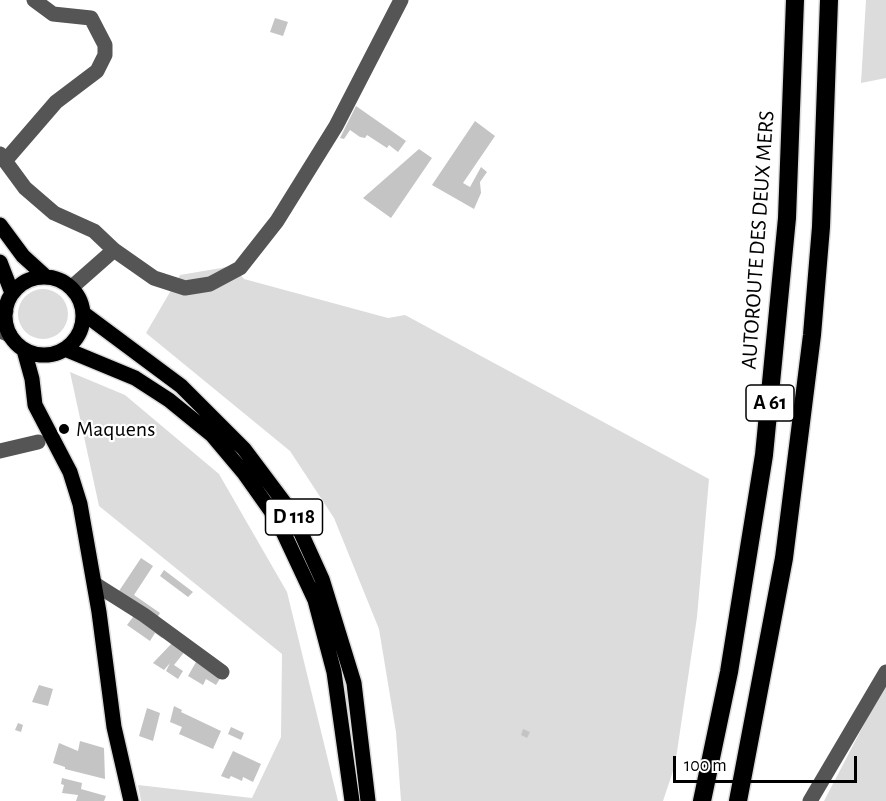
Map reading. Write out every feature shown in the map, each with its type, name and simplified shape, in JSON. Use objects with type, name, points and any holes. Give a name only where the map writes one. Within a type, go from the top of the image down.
[{"type":"highway","name":"AUTOROUTE DES DEUX MERS","points":[[702,801],[733,649],[764,455],[787,218],[795,0]]},
{"type":"highway","name":"A 61","points":[[738,801],[784,558],[812,335],[821,216],[829,0]]},
{"type":"main road","points":[[0,225],[23,256],[45,276]]},
{"type":"main road","points":[[0,262],[12,293]]},
{"type":"main road","points":[[32,379],[59,352],[76,339],[82,326],[83,313],[80,298],[72,287],[59,279],[45,276],[27,281],[12,293],[3,313],[6,322],[5,333],[24,350],[38,355],[59,352]]},
{"type":"main road","name":"D 118","points":[[83,313],[181,386],[244,449],[292,513],[322,579],[354,683],[368,801]]},
{"type":"main road","points":[[24,350],[32,379],[35,405],[74,483],[86,531],[114,727],[131,801]]},
{"type":"main road","name":"D 118","points":[[59,352],[135,378],[178,407],[212,435],[244,473],[278,521],[315,600],[334,672],[352,801]]},
{"type":"street","points":[[34,0],[53,14],[91,18],[105,45],[105,55],[97,71],[56,102],[2,158],[25,188],[54,213],[94,231],[114,250],[154,278],[185,288],[210,284],[240,268],[277,221],[336,126],[401,0]]},
{"type":"street","points":[[72,287],[114,250]]},
{"type":"street","points":[[0,451],[38,442]]},
{"type":"street","points":[[95,584],[144,615],[222,672]]},
{"type":"street","points":[[810,801],[886,672]]},
{"type":"shaded area","points":[[866,0],[886,0],[886,78],[861,83]]},
{"type":"shaded area","points":[[233,266],[244,279],[388,318],[405,315],[709,479],[697,617],[675,765],[663,801],[401,801],[396,732],[379,629],[334,518],[290,451],[146,333],[180,275]]},
{"type":"shaded area","points":[[38,289],[48,289],[61,296],[68,309],[68,319],[61,332],[48,339],[38,339],[29,335],[22,328],[18,319],[18,309],[22,300],[29,293]]},
{"type":"shaded area","points":[[70,372],[125,395],[219,474],[287,592],[338,801],[141,801],[138,785],[252,798],[281,737],[282,654],[99,506]]},
{"type":"shaded area","points":[[886,684],[886,801],[824,801],[884,686]]},
{"type":"building","points":[[275,18],[288,22],[283,36],[270,32]]},
{"type":"building","points":[[356,106],[406,141],[398,152],[389,145],[387,148],[367,135],[365,138],[360,137],[350,130],[344,139],[340,138]]},
{"type":"building","points":[[475,121],[495,136],[463,183],[470,187],[481,167],[487,172],[480,182],[481,193],[474,209],[432,185]]},
{"type":"building","points":[[419,149],[432,158],[391,218],[363,198]]},
{"type":"building","points":[[141,558],[153,566],[134,595],[160,613],[157,618],[119,591]]},
{"type":"building","points":[[164,570],[193,592],[188,597],[160,576]]},
{"type":"building","points":[[136,613],[165,634],[162,638],[155,633],[150,641],[127,625]]},
{"type":"building","points":[[174,641],[186,650],[174,665],[183,671],[178,679],[166,671],[170,663],[164,670],[153,663]]},
{"type":"building","points":[[196,662],[221,677],[216,685],[206,679],[203,685],[188,676]]},
{"type":"building","points":[[39,685],[53,689],[48,706],[32,702]]},
{"type":"building","points":[[174,706],[182,710],[181,712],[221,731],[213,749],[179,734],[182,727],[170,722]]},
{"type":"building","points":[[147,708],[160,713],[153,741],[139,736]]},
{"type":"building","points":[[18,723],[23,725],[21,732],[15,730]]},
{"type":"building","points":[[231,727],[244,733],[241,740],[228,734]]},
{"type":"building","points":[[523,729],[530,732],[527,738],[521,735]]},
{"type":"building","points":[[80,741],[104,748],[105,779],[65,769],[53,763],[59,743],[78,751]]},
{"type":"building","points":[[233,751],[261,764],[253,782],[243,777],[242,781],[231,776],[229,779],[221,776]]},
{"type":"building","points":[[62,778],[82,783],[81,789],[106,796],[104,801],[76,801],[78,795],[62,793],[64,785],[61,784]]},
{"type":"place","name":"Maquens","points":[[64,429]]}]
